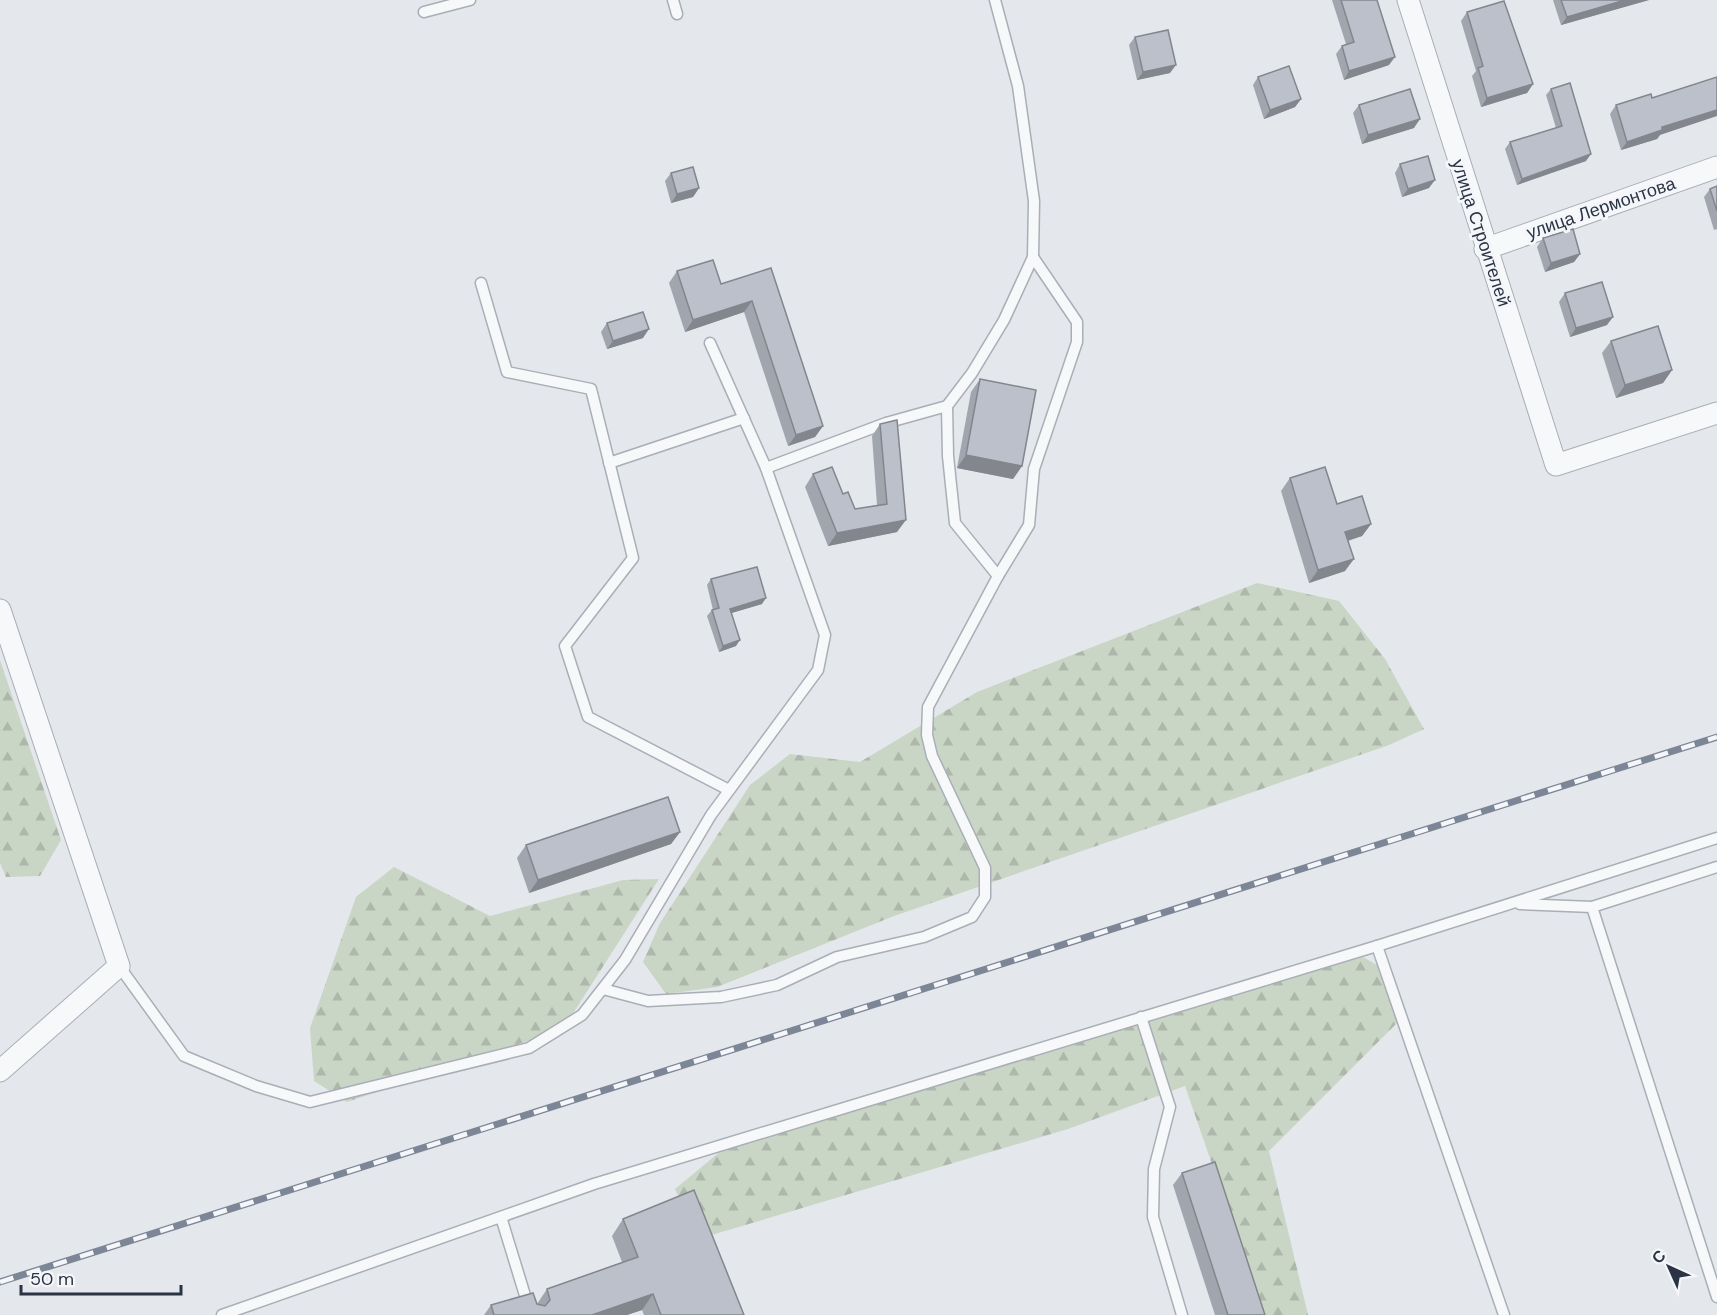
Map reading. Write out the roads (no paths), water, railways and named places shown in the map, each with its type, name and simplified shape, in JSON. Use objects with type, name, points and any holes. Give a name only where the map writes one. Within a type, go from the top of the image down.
[{"type":"street","name":"улица Строителей","points":[[1410,1],[1485,249],[1556,465],[1717,413]]},
{"type":"street","name":"улица Лермонтова","points":[[1485,249],[1717,167]]},
{"type":"street","points":[[0,610],[118,966],[0,1071]]},
{"type":"lane","points":[[424,12],[470,0]]},
{"type":"lane","points":[[673,0],[676,14]]},
{"type":"lane","points":[[766,468],[886,423],[947,406],[972,373],[1004,320],[1033,257],[1034,201],[1018,86],[994,0]]},
{"type":"lane","points":[[603,989],[648,1001],[721,997],[777,985],[837,957],[924,937],[972,917],[984,897],[985,868],[932,756],[927,735],[928,707],[998,576],[1029,525],[1034,469],[1077,342],[1077,322],[1033,257]]},
{"type":"lane","points":[[481,282],[507,372],[591,389],[633,558],[565,646],[588,717],[729,790]]},
{"type":"lane","points":[[118,966],[184,1056],[256,1086],[310,1102],[529,1048],[582,1015],[625,960],[711,815],[818,670],[825,635],[766,468],[710,343]]},
{"type":"lane","points":[[947,406],[948,456],[955,523],[998,576]]},
{"type":"lane","points":[[609,463],[744,418]]},
{"type":"lane","points":[[222,1315],[501,1217],[711,1148],[1377,946],[1717,838]]},
{"type":"lane","points":[[1510,904],[1592,907],[1717,867]]},
{"type":"lane","points":[[1592,907],[1717,1297]]},
{"type":"lane","points":[[1377,946],[1504,1315]]},
{"type":"lane","points":[[1141,1017],[1170,1107],[1155,1169],[1153,1217],[1182,1315]]},
{"type":"lane","points":[[501,1217],[531,1315]]},
{"type":"railway","points":[[0,1282],[1717,737]]}]
